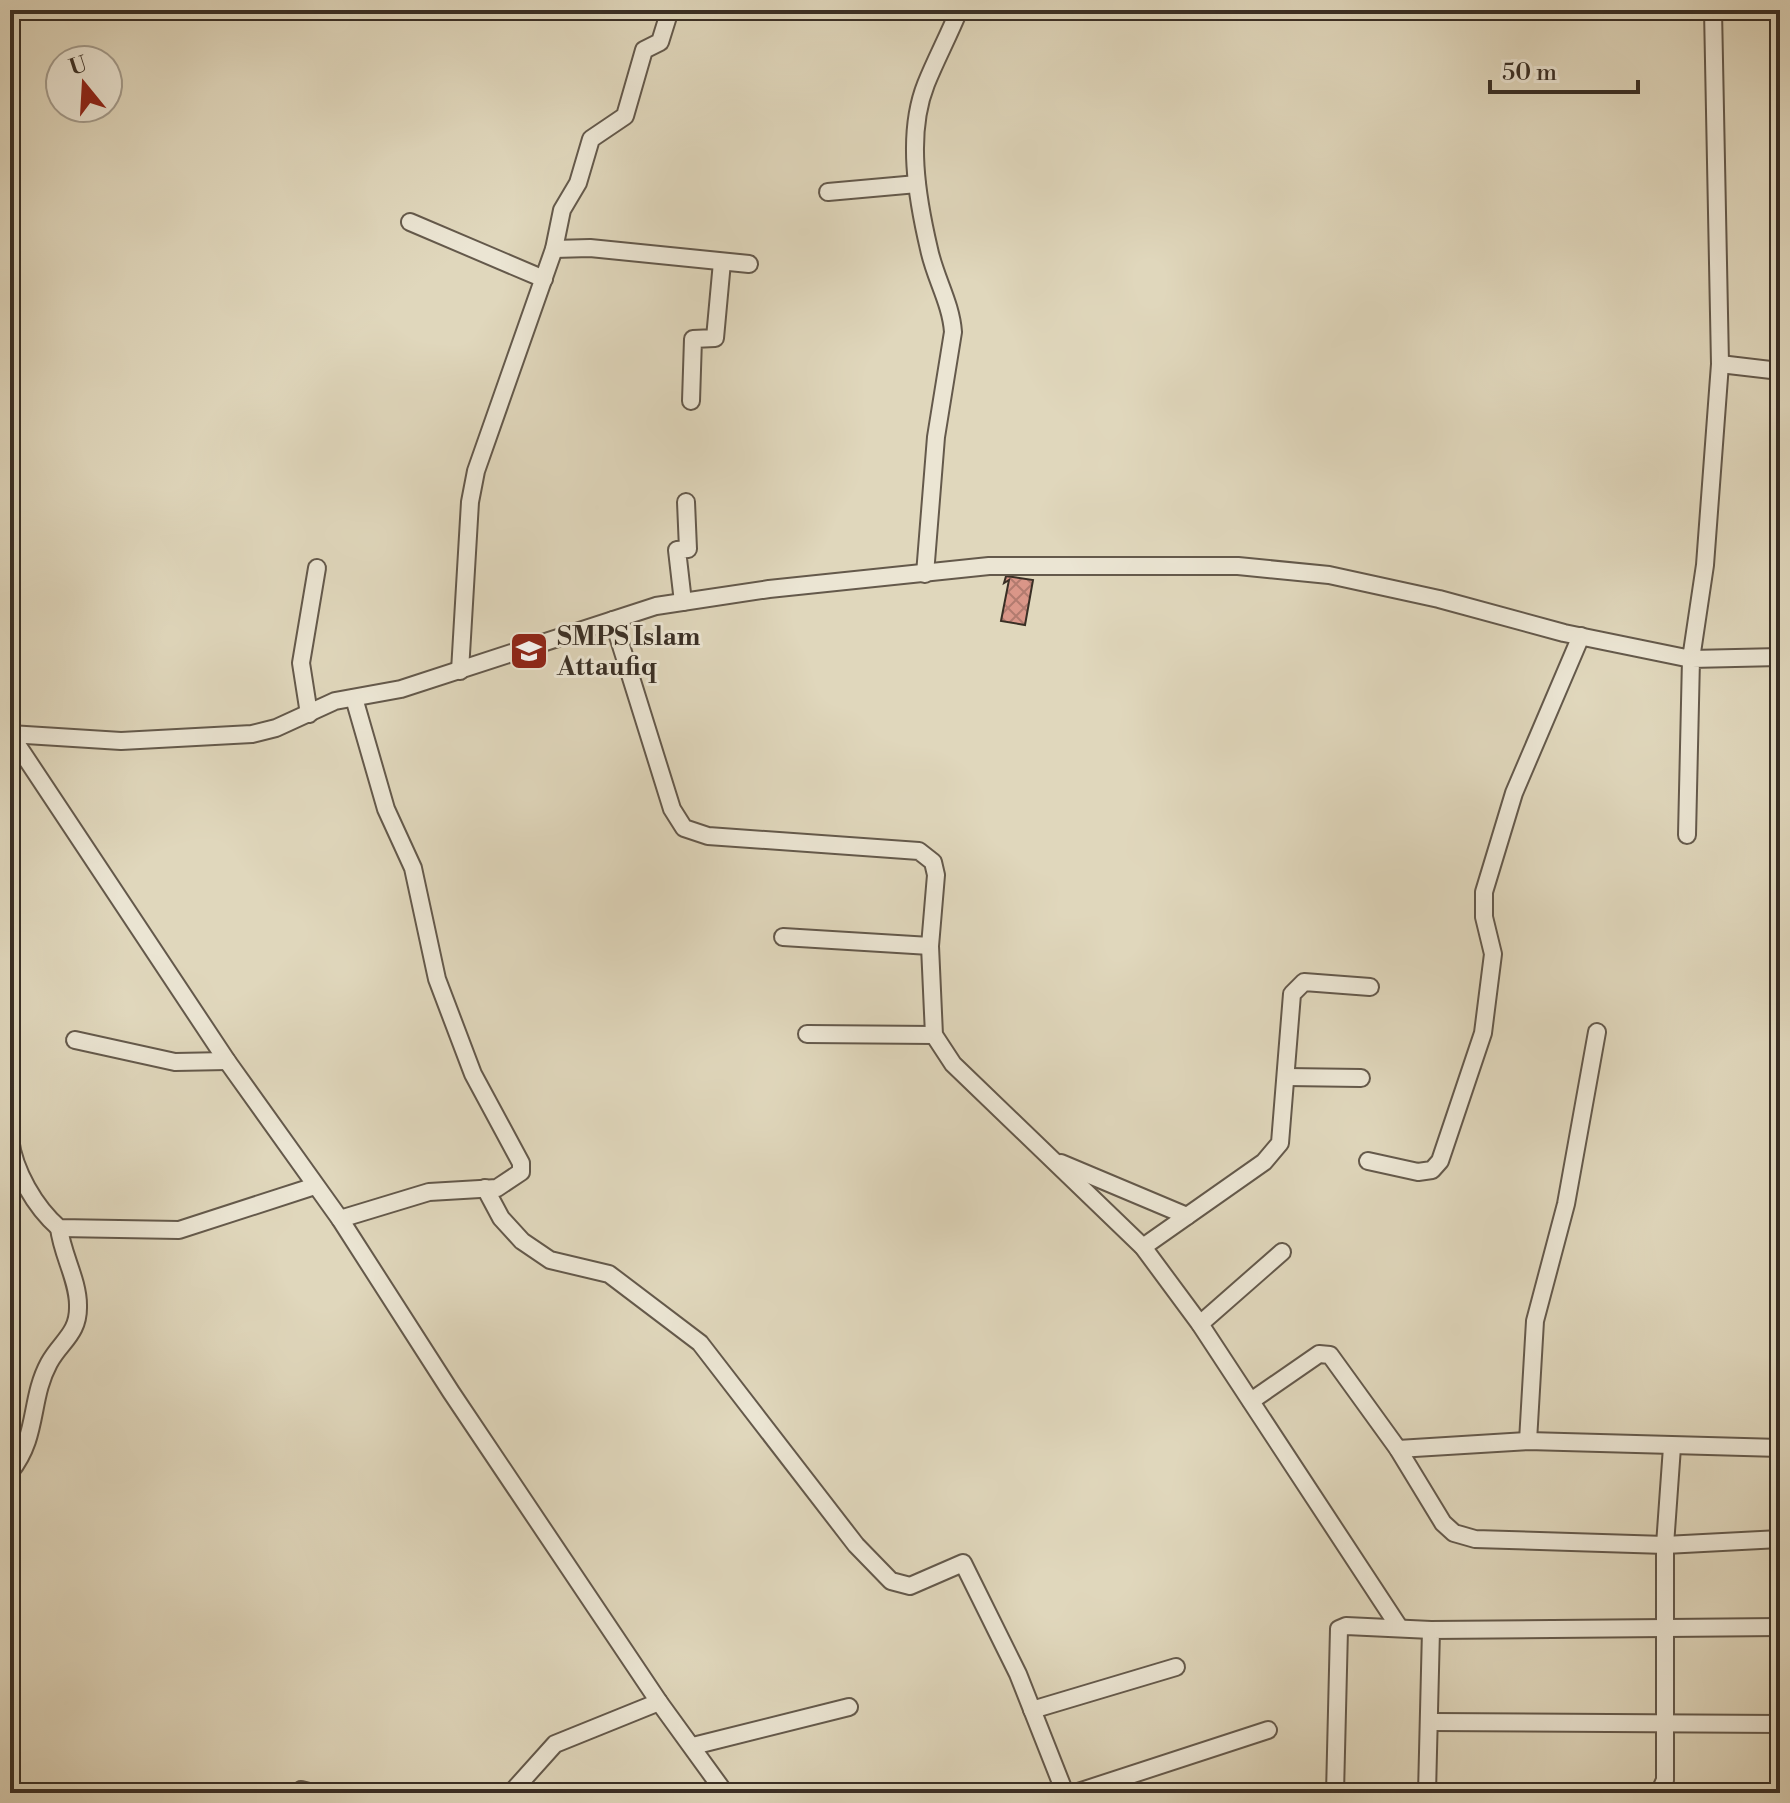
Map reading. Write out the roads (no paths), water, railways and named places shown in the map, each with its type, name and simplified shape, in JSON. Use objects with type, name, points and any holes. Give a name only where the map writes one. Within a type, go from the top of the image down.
[{"type":"street","points":[[460,671],[470,502],[476,471],[554,249],[562,210],[578,183],[591,139],[625,116],[644,50],[660,42],[670,10]]},
{"type":"street","points":[[925,574],[936,437],[953,332],[951,315],[929,250],[917,184],[919,114],[925,85],[959,10]]},
{"type":"street","points":[[1687,835],[1691,659],[1705,565],[1720,364],[1713,10]]},
{"type":"street","points":[[828,192],[917,184]]},
{"type":"street","points":[[410,222],[544,279]]},
{"type":"street","points":[[554,249],[590,248],[749,264]]},
{"type":"street","points":[[691,401],[693,339],[715,338],[722,262]]},
{"type":"street","points":[[1720,364],[1780,371]]},
{"type":"street","points":[[683,602],[677,550],[688,549],[686,502]]},
{"type":"street","points":[[10,734],[121,741],[252,734],[309,714],[335,701],[401,689],[656,606],[989,566],[1238,566],[1329,575],[1581,636],[1691,659],[1780,657]]},
{"type":"street","points":[[309,714],[301,663],[317,568]]},
{"type":"street","points":[[613,620],[672,809],[684,828],[708,836],[919,851],[933,862],[936,875],[930,946],[934,1035],[953,1064],[1143,1247],[1200,1324],[1399,1627]]},
{"type":"street","points":[[1368,1161],[1418,1172],[1432,1170],[1440,1161],[1483,1033],[1493,954],[1484,917],[1484,892],[1514,793],[1581,636]]},
{"type":"street","points":[[340,1219],[429,1192],[497,1188],[521,1172],[518,1152],[473,1074],[437,979],[413,868],[386,809],[354,698]]},
{"type":"street","points":[[10,734],[227,1061],[340,1219],[659,1702],[725,1793]]},
{"type":"street","points":[[783,937],[930,946]]},
{"type":"street","points":[[1143,1247],[1273,1155],[1284,1131],[1292,994],[1296,987],[1304,982],[1370,987]]},
{"type":"street","points":[[1528,1441],[1535,1321],[1566,1204],[1597,1032]]},
{"type":"street","points":[[807,1034],[934,1035]]},
{"type":"street","points":[[75,1040],[175,1062],[227,1061]]},
{"type":"street","points":[[1287,1077],[1361,1078]]},
{"type":"street","points":[[10,1139],[14,1162],[45,1216],[59,1228],[79,1303],[74,1334],[49,1362],[40,1384],[30,1440],[10,1472]]},
{"type":"street","points":[[1052,1159],[1187,1216]]},
{"type":"street","points":[[59,1228],[179,1230],[315,1186]]},
{"type":"street","points":[[485,1188],[501,1218],[522,1241],[550,1260],[609,1274],[700,1343],[856,1545],[891,1581],[910,1586],[963,1563],[1032,1710],[1065,1793]]},
{"type":"street","points":[[1200,1324],[1282,1252]]},
{"type":"street","points":[[1251,1401],[1325,1352],[1330,1355],[1398,1449],[1443,1523],[1454,1533],[1475,1539],[1665,1545],[1780,1539]]},
{"type":"street","points":[[1398,1449],[1528,1441],[1780,1448]]},
{"type":"street","points":[[1659,1793],[1665,1780],[1665,1545],[1672,1447]]},
{"type":"street","points":[[1335,1793],[1337,1635],[1346,1626],[1431,1630],[1780,1627]]},
{"type":"street","points":[[1427,1793],[1432,1722],[1431,1630]]},
{"type":"street","points":[[1032,1710],[1176,1667]]},
{"type":"street","points":[[511,1793],[555,1744],[659,1702]]},
{"type":"street","points":[[693,1746],[849,1707]]},
{"type":"street","points":[[1432,1722],[1780,1724]]},
{"type":"street","points":[[1075,1793],[1268,1730]]},
{"type":"place","name":"SMPS Islam Attaufiq","points":[[529,651]]}]
